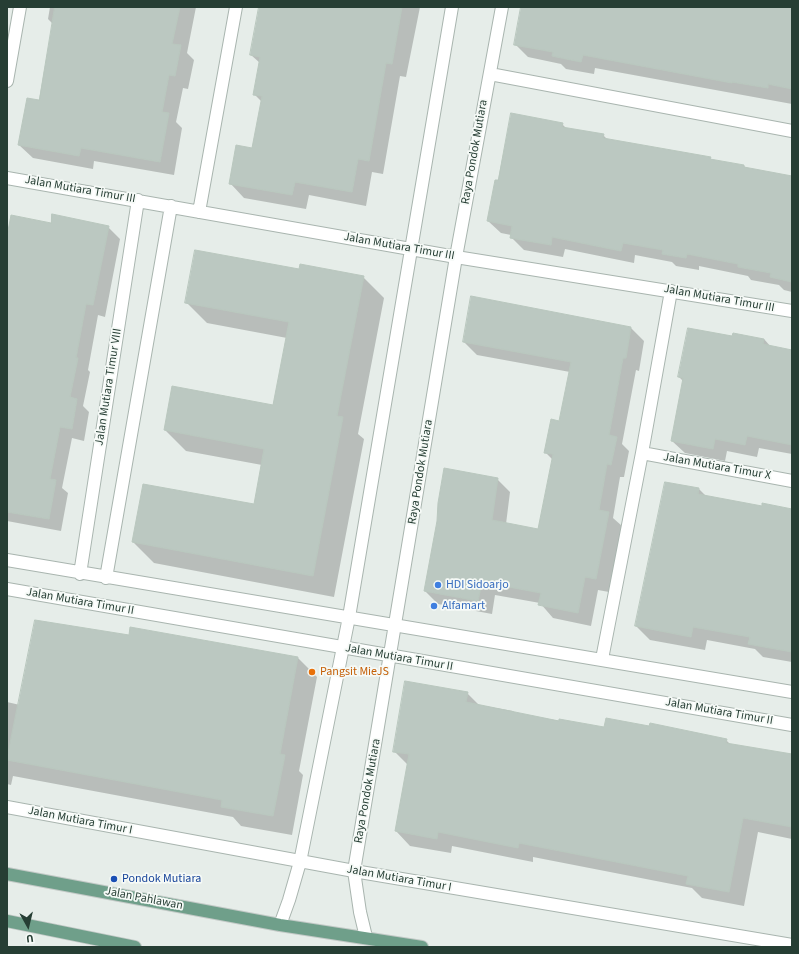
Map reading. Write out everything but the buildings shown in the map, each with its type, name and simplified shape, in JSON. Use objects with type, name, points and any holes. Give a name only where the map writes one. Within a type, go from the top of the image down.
[{"type":"main road","name":"Jalan Pahlawan","points":[[7,874],[280,925],[366,937],[422,947]]},
{"type":"main road","points":[[7,921],[135,947]]},
{"type":"street","points":[[7,81],[20,7]]},
{"type":"street","points":[[199,212],[236,7]]},
{"type":"street","points":[[280,925],[300,862],[349,617],[452,7]]},
{"type":"street","name":"Raya Pondok Mutiara","points":[[366,937],[360,912],[354,871],[456,257],[502,7]]},
{"type":"street","points":[[490,74],[792,131]]},
{"type":"street","name":"Jalan Mutiara Timur III","points":[[7,178],[456,257],[792,311]]},
{"type":"street","name":"Jalan Mutiara Timur VIII","points":[[80,574],[138,200]]},
{"type":"street","points":[[106,578],[171,206]]},
{"type":"street","points":[[602,659],[642,453],[671,291]]},
{"type":"street","name":"Jalan Mutiara Timur X","points":[[642,453],[792,481]]},
{"type":"street","points":[[7,560],[80,574],[349,617],[792,692]]},
{"type":"street","name":"Jalan Mutiara Timur II","points":[[7,589],[792,725]]},
{"type":"street","name":"Jalan Mutiara Timur I","points":[[7,807],[300,862],[792,945]]},
{"type":"place","name":"HDI Sidoarjo","points":[[438,585]]},
{"type":"place","name":"Alfamart","points":[[434,606]]},
{"type":"place","name":"Pangsit MieJS","points":[[312,672]]},
{"type":"place","name":"Pondok Mutiara","points":[[114,879]]}]
